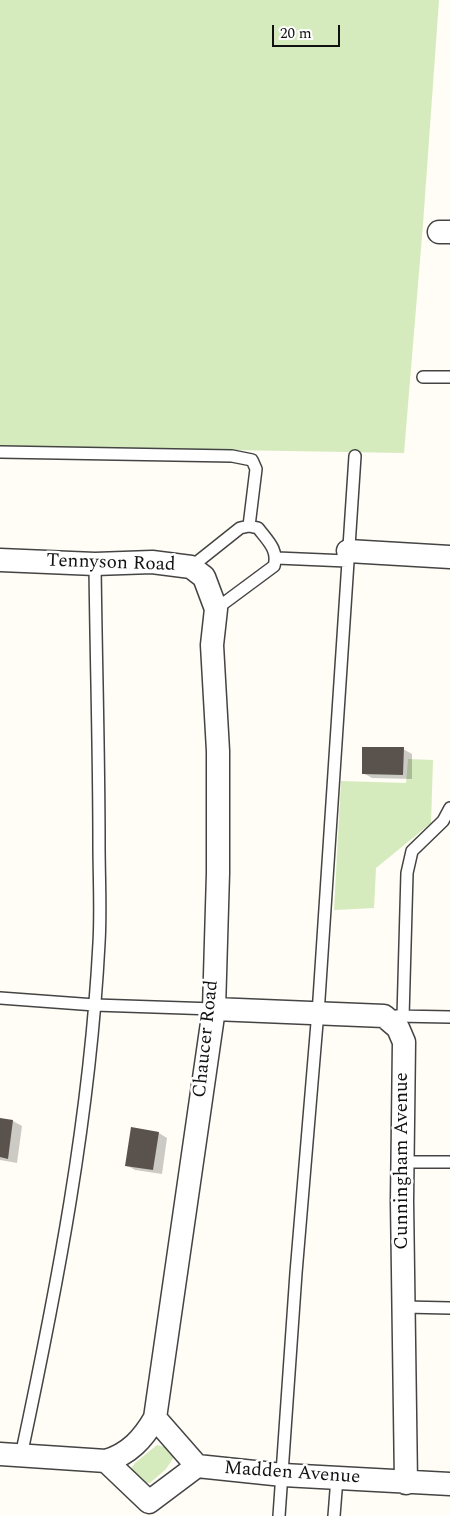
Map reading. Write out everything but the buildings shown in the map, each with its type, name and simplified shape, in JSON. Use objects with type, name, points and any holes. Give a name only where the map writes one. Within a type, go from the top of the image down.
[{"type":"street","points":[[348,556],[450,556]]},
{"type":"street","name":"Tennyson Road","points":[[0,560],[94,564],[152,562],[191,567],[204,577],[213,600]]},
{"type":"street","name":"Chaucer Road","points":[[106,1462],[122,1456],[135,1445],[146,1435],[155,1418],[214,1009],[218,873],[218,751],[212,645],[213,600]]},
{"type":"street","points":[[214,1009],[394,1016]]},
{"type":"street","name":"Cunningham Avenue","points":[[394,1016],[404,1042],[403,1162],[406,1483]]},
{"type":"street","name":"Madden Avenue","points":[[155,1418],[197,1466],[282,1475],[450,1484]]},
{"type":"street","points":[[10,1455],[106,1462],[148,1509],[197,1466]]},
{"type":"lane","points":[[423,376],[450,377]]},
{"type":"lane","points":[[0,452],[232,456],[252,460],[256,469],[249,526]]},
{"type":"lane","points":[[279,1516],[317,1014],[355,456]]},
{"type":"lane","points":[[191,567],[240,528],[249,526],[258,528],[274,550],[277,558],[274,566],[213,600]]},
{"type":"lane","points":[[277,558],[348,556]]},
{"type":"lane","points":[[10,1455],[53,1302],[77,1162],[94,1005],[99,942],[99,790],[94,564]]},
{"type":"lane","points":[[450,808],[443,821],[412,851],[407,873],[394,1016],[450,1017]]},
{"type":"lane","points":[[0,998],[94,1005],[214,1009]]},
{"type":"lane","points":[[403,1162],[450,1162]]},
{"type":"lane","points":[[404,1307],[450,1308]]},
{"type":"lane","points":[[334,1516],[337,1478]]},
{"type":"green space","points":[[0,0],[439,0],[404,453],[0,446]]},
{"type":"green space","points":[[408,759],[433,760],[431,823],[376,868],[374,908],[334,910],[341,781],[406,783]]},
{"type":"green space","points":[[157,1445],[172,1449],[174,1457],[166,1469],[150,1483],[142,1483],[130,1470],[135,1463]]}]
